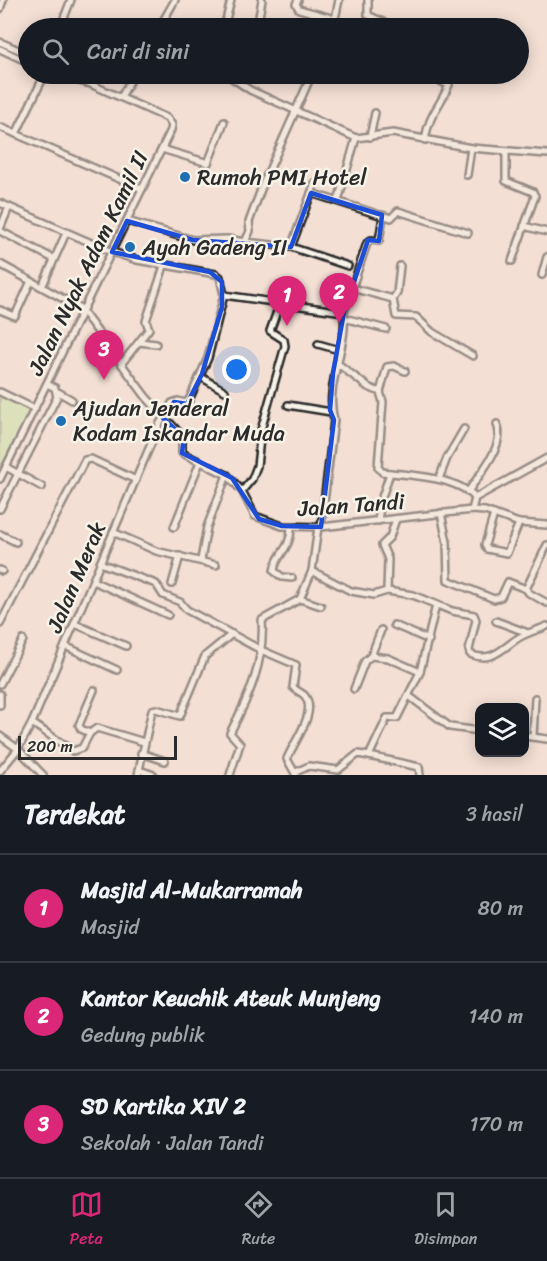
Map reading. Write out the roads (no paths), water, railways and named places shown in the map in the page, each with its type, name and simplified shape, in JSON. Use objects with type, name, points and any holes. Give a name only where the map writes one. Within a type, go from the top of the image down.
[{"type":"street","points":[[0,9],[3,0]]},
{"type":"street","points":[[64,18],[71,0]]},
{"type":"street","points":[[165,18],[176,0]]},
{"type":"street","points":[[222,0],[231,2],[227,18]]},
{"type":"street","points":[[258,18],[262,0]]},
{"type":"street","points":[[298,0],[296,4],[299,9],[331,18]]},
{"type":"street","points":[[335,18],[339,0]]},
{"type":"street","points":[[368,0],[368,15],[374,18]]},
{"type":"street","points":[[2,47],[18,51]]},
{"type":"street","points":[[2,47],[18,56]]},
{"type":"street","points":[[16,134],[40,84]]},
{"type":"street","points":[[90,84],[121,97],[128,84]]},
{"type":"street","points":[[243,84],[250,90],[356,138],[393,133],[471,148],[547,154]]},
{"type":"street","points":[[245,242],[250,231],[249,222],[263,184],[307,84]]},
{"type":"street","points":[[425,140],[430,116],[438,107],[449,85],[447,84]]},
{"type":"street","name":"Jalan Nyak Adam Kamil II","points":[[0,479],[172,125],[166,118],[121,97]]},
{"type":"street","points":[[370,137],[375,112]]},
{"type":"street","points":[[162,149],[208,163],[224,122]]},
{"type":"street","points":[[0,127],[141,189]]},
{"type":"street","points":[[338,201],[356,138]]},
{"type":"street","points":[[467,175],[471,148]]},
{"type":"street","points":[[507,151],[505,179],[535,195],[512,261]]},
{"type":"street","points":[[291,247],[315,183]]},
{"type":"street","points":[[311,193],[382,216],[391,218],[398,211],[468,233]]},
{"type":"street","points":[[0,203],[112,252],[164,266],[216,274],[222,282],[224,295],[201,377],[189,400],[185,403],[174,402],[163,418]]},
{"type":"street","points":[[9,207],[0,230],[54,259]]},
{"type":"street","points":[[230,775],[240,742],[230,733],[251,692],[261,650],[263,618],[300,599],[312,572],[334,420],[331,412],[333,373],[337,363],[344,315],[367,243],[371,240],[379,241],[382,216]]},
{"type":"street","points":[[127,221],[193,240],[226,239],[291,247],[348,266]]},
{"type":"street","points":[[524,226],[547,232]]},
{"type":"street","points":[[42,287],[66,233]]},
{"type":"street","points":[[542,276],[547,257]]},
{"type":"street","name":"Jalan Tandi","points":[[0,264],[77,305],[163,418],[182,436],[182,453],[228,475],[242,490],[255,516],[271,523],[291,527],[319,527],[471,510],[494,514],[519,523],[547,525]]},
{"type":"street","points":[[122,363],[149,328],[146,321],[164,266]]},
{"type":"street","points":[[400,266],[397,293],[393,298],[396,316],[416,317],[432,332],[473,356]]},
{"type":"street","points":[[0,310],[15,316],[31,281]]},
{"type":"street","points":[[352,288],[393,298]]},
{"type":"street","points":[[224,295],[344,315],[386,329]]},
{"type":"street","points":[[242,490],[252,478],[257,466],[260,436],[285,346],[284,340],[270,331],[280,303]]},
{"type":"street","points":[[138,342],[156,344]]},
{"type":"street","points":[[318,344],[339,350]]},
{"type":"street","points":[[337,363],[368,387],[380,392]]},
{"type":"street","points":[[405,371],[394,366],[387,367],[380,392],[383,402],[378,467],[382,472],[439,479],[468,492],[475,498]]},
{"type":"street","points":[[201,377],[225,391]]},
{"type":"street","points":[[48,384],[72,400]]},
{"type":"street","points":[[0,392],[35,409]]},
{"type":"street","points":[[0,509],[57,392]]},
{"type":"street","points":[[288,405],[331,412]]},
{"type":"street","name":"Jalan Merak","points":[[0,771],[18,749],[32,723],[163,418]]},
{"type":"street","points":[[468,492],[500,436],[497,424]]},
{"type":"street","points":[[439,479],[447,458],[464,429]]},
{"type":"street","points":[[471,510],[475,498],[547,458]]},
{"type":"street","points":[[0,624],[85,460],[91,459],[136,480]]},
{"type":"street","points":[[174,527],[200,462]]},
{"type":"street","points":[[6,467],[42,487]]},
{"type":"street","points":[[378,521],[381,500],[390,473]]},
{"type":"street","points":[[201,560],[207,527],[228,475]]},
{"type":"street","points":[[441,513],[447,542],[448,580],[494,599],[501,597],[509,581],[547,603]]},
{"type":"street","points":[[494,514],[485,545],[487,549],[507,553],[519,523]]},
{"type":"street","points":[[387,591],[388,559],[382,545],[390,537],[396,519]]},
{"type":"street","points":[[291,527],[288,545],[276,561],[274,571],[282,577],[292,578]]},
{"type":"street","points":[[113,532],[148,549],[216,565]]},
{"type":"street","points":[[0,534],[16,542]]},
{"type":"street","points":[[526,589],[547,545]]},
{"type":"street","points":[[172,584],[180,556]]},
{"type":"street","points":[[100,563],[156,584],[167,598],[180,602],[187,610],[261,650],[297,665],[293,687],[306,697],[308,709],[303,726],[287,759],[296,774],[309,766],[338,770],[358,754],[419,766],[420,775]]},
{"type":"street","points":[[312,572],[351,591],[374,595],[387,591],[420,597],[436,605],[476,616],[469,650],[470,654],[476,656],[497,655],[528,633],[547,626]]},
{"type":"street","points":[[93,581],[168,615]]},
{"type":"street","points":[[300,599],[321,606]]},
{"type":"street","points":[[369,756],[387,718],[397,718],[410,696],[420,672],[436,605]]},
{"type":"street","points":[[496,621],[528,633]]},
{"type":"street","points":[[75,624],[126,646]]},
{"type":"street","points":[[394,625],[429,640]]},
{"type":"street","points":[[354,689],[381,630]]},
{"type":"street","points":[[154,775],[139,772],[141,753],[152,710],[156,709],[180,716],[205,656],[232,634]]},
{"type":"street","points":[[0,684],[23,640]]},
{"type":"street","points":[[65,646],[117,670]]},
{"type":"street","points":[[371,656],[388,658],[420,672]]},
{"type":"street","points":[[90,733],[81,729],[79,725],[94,690]]},
{"type":"street","points":[[0,694],[0,705]]},
{"type":"street","points":[[410,696],[450,728],[475,730]]},
{"type":"street","points":[[533,737],[535,698]]},
{"type":"street","points":[[32,723],[73,751],[82,748],[90,733],[100,728],[144,742]]},
{"type":"street","points":[[0,736],[18,749],[43,775]]},
{"type":"street","points":[[529,736],[547,739]]},
{"type":"street","points":[[141,753],[165,760]]},
{"type":"place","name":"Rumoh PMI Hotel","points":[[185,177]]},
{"type":"place","name":"Ayah Gadeng II","points":[[130,247]]},
{"type":"place","name":"Kantor Keuchik Ateuk Munjeng","points":[[339,323]]},
{"type":"place","name":"Masjid Al-Mukarramah","points":[[287,326]]},
{"type":"place","name":"SD Kartika XIV 2","points":[[104,380]]},
{"type":"place","name":"Ajudan Jenderal Kodam Iskandar Muda","points":[[61,421]]}]
